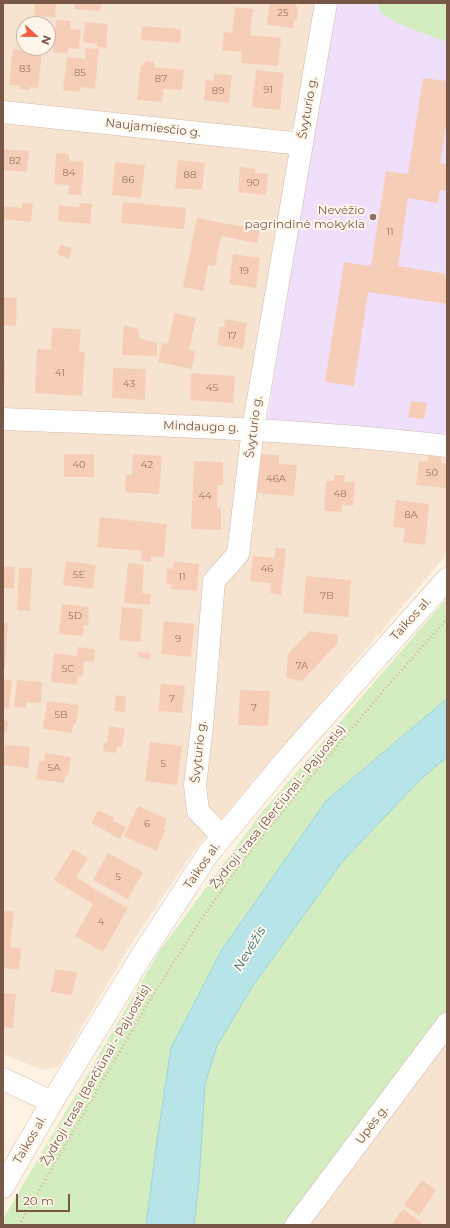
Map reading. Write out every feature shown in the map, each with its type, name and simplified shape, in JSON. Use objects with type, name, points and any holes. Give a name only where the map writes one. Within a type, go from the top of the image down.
[{"type":"street","name":"Švyturio g.","points":[[222,836],[198,811],[195,785],[202,727],[214,581],[238,554],[253,429],[326,3]]},
{"type":"street","name":"Naujamiesčio g.","points":[[3,112],[302,144]]},
{"type":"street","name":"Mindaugo g.","points":[[3,419],[253,429],[386,439],[447,446]]},
{"type":"street","name":"Taikos al.","points":[[3,1187],[52,1102],[142,955],[208,854],[291,754],[447,579]]},
{"type":"street","name":"Upės g.","points":[[296,1225],[447,1024]]},
{"type":"street","points":[[3,1079],[52,1102]]},
{"type":"path","name":"Žydroji trasa (Berčiūnai - Pajuostis)","points":[[19,1225],[151,998],[204,915],[246,857],[286,808],[384,690],[447,619]]},
{"type":"shaded area","points":[[3,3],[315,3],[295,126],[287,133],[3,106]]},
{"type":"shaded area","name":"Nevėžio pagrindinė mokykla","points":[[334,3],[447,3],[447,439],[267,421]]},
{"type":"shaded area","points":[[3,112],[302,144],[253,429],[447,449],[447,554],[193,852],[129,947],[59,1066],[43,1070],[3,1054]]},
{"type":"shaded area","points":[[447,1024],[447,1225],[296,1225]]},
{"type":"green space","points":[[377,3],[447,3],[447,42],[399,24],[381,13]]},
{"type":"green space","points":[[447,598],[447,699],[326,801],[221,951],[171,1048],[146,1225],[3,1225],[3,1219],[160,950],[262,812]]},
{"type":"green space","points":[[447,757],[447,1024],[296,1225],[194,1225],[199,1182],[205,1084],[217,1046],[252,987],[343,861],[422,778]]},
{"type":"water","name":"Nevėžis","points":[[447,699],[447,757],[422,778],[343,861],[252,987],[217,1046],[205,1084],[199,1182],[194,1225],[146,1225],[171,1048],[221,951],[326,801]]},
{"type":"building","points":[[35,3],[56,3],[55,16],[34,16]]},
{"type":"building","points":[[75,3],[101,3],[100,11],[74,9]]},
{"type":"building","points":[[270,3],[296,3],[296,7],[298,7],[297,20],[294,19],[293,28],[267,25]]},
{"type":"building","points":[[235,7],[253,9],[250,35],[281,38],[278,66],[241,63],[242,52],[222,50],[224,32],[232,33]]},
{"type":"building","points":[[56,20],[70,21],[70,29],[81,30],[79,49],[68,48],[68,53],[56,52]]},
{"type":"building","points":[[85,22],[108,24],[106,48],[97,47],[97,44],[83,42]]},
{"type":"building","points":[[142,26],[181,29],[180,43],[141,40]]},
{"type":"building","points":[[86,48],[99,49],[95,89],[81,87],[80,92],[63,90],[67,57],[85,59]]},
{"type":"building","points":[[13,49],[16,49],[16,56],[42,56],[38,88],[29,87],[29,90],[20,89],[20,86],[9,85]]},
{"type":"building","points":[[145,61],[154,62],[154,67],[184,70],[182,90],[164,89],[162,102],[137,100],[141,65],[144,66]]},
{"type":"building","points":[[256,70],[284,73],[280,110],[252,107]]},
{"type":"building","points":[[214,74],[232,75],[229,103],[204,100],[206,80],[214,81]]},
{"type":"building","name":"Nevėžio pagrindinė mokykla","points":[[423,78],[447,81],[447,119],[440,163],[447,164],[447,191],[440,190],[438,203],[408,198],[398,266],[447,274],[447,304],[368,292],[354,386],[325,382],[344,262],[371,266],[386,171],[408,174]]},
{"type":"building","points":[[3,149],[29,151],[27,172],[3,170]]},
{"type":"building","points":[[56,153],[69,154],[69,161],[84,162],[81,195],[68,194],[69,185],[54,184]]},
{"type":"building","points":[[178,160],[205,163],[202,190],[175,188]]},
{"type":"building","points":[[115,162],[145,165],[141,198],[112,195]]},
{"type":"building","points":[[240,167],[255,169],[255,173],[268,174],[266,195],[238,192]]},
{"type":"building","points":[[123,202],[186,208],[184,229],[121,223]]},
{"type":"building","points":[[22,203],[33,204],[31,222],[3,219],[3,206],[22,208]]},
{"type":"building","points":[[80,203],[92,204],[90,224],[58,221],[59,205],[79,207]]},
{"type":"building","points":[[197,218],[260,230],[257,243],[221,236],[215,266],[208,265],[203,291],[183,287]]},
{"type":"building","points":[[61,244],[72,249],[68,259],[57,254]]},
{"type":"building","points":[[233,254],[260,258],[256,288],[229,284]]},
{"type":"building","points":[[3,297],[17,298],[16,326],[3,325]]},
{"type":"building","points":[[174,313],[196,318],[189,350],[195,351],[192,369],[158,362],[162,343],[168,344]]},
{"type":"building","points":[[225,319],[247,323],[243,349],[217,345],[220,326],[224,327]]},
{"type":"building","points":[[124,325],[138,329],[139,338],[157,343],[157,356],[122,355]]},
{"type":"building","points":[[52,328],[81,329],[79,352],[85,352],[82,396],[35,393],[37,349],[51,350]]},
{"type":"building","points":[[3,359],[5,359],[4,393],[3,393]]},
{"type":"building","points":[[113,368],[146,369],[145,400],[112,398]]},
{"type":"building","points":[[191,373],[235,376],[233,403],[190,400]]},
{"type":"building","points":[[411,401],[427,403],[424,419],[408,417]]},
{"type":"building","points":[[64,454],[94,454],[94,477],[64,477]]},
{"type":"building","points":[[133,454],[162,456],[159,494],[125,492],[126,474],[132,475]]},
{"type":"building","points":[[259,454],[279,455],[279,464],[297,465],[294,496],[256,493]]},
{"type":"building","points":[[428,456],[441,457],[441,463],[447,464],[446,488],[416,485],[419,461],[428,462]]},
{"type":"building","points":[[194,461],[223,462],[223,485],[218,485],[217,507],[221,508],[221,530],[191,529]]},
{"type":"building","points":[[334,475],[345,475],[344,482],[355,482],[353,506],[342,505],[342,512],[324,511],[326,481],[334,481]]},
{"type":"building","points":[[396,500],[429,504],[425,545],[403,542],[405,528],[393,527]]},
{"type":"building","points":[[100,517],[167,524],[164,557],[151,556],[151,562],[141,561],[142,551],[97,547]]},
{"type":"building","points":[[276,548],[286,549],[281,595],[270,593],[271,583],[250,581],[253,556],[274,558]]},
{"type":"building","points":[[66,561],[96,565],[93,589],[63,585]]},
{"type":"building","points":[[174,561],[199,564],[197,591],[171,589],[172,585],[166,584],[167,568],[173,569]]},
{"type":"building","points":[[128,563],[144,565],[142,593],[151,594],[150,605],[124,603]]},
{"type":"building","points":[[3,566],[15,567],[14,589],[3,588]]},
{"type":"building","points":[[19,568],[32,568],[30,611],[17,610]]},
{"type":"building","points":[[306,576],[351,580],[348,617],[303,613]]},
{"type":"building","points":[[62,604],[89,607],[88,625],[84,625],[83,636],[59,634]]},
{"type":"building","points":[[122,607],[143,609],[140,642],[119,640]]},
{"type":"building","points":[[164,621],[194,624],[191,657],[161,654]]},
{"type":"building","points":[[3,622],[8,623],[5,668],[3,668]]},
{"type":"building","points":[[310,631],[338,635],[338,643],[302,681],[286,678],[288,654]]},
{"type":"building","points":[[78,647],[95,649],[94,662],[84,661],[83,677],[78,676],[77,685],[51,682],[54,653],[77,656]]},
{"type":"building","points":[[138,652],[151,654],[150,659],[138,657]]},
{"type":"building","points":[[3,679],[12,680],[9,709],[3,708]]},
{"type":"building","points":[[17,680],[42,682],[41,703],[26,702],[26,708],[14,707]]},
{"type":"building","points":[[161,684],[185,686],[182,713],[158,711]]},
{"type":"building","points":[[240,690],[270,691],[268,726],[238,725]]},
{"type":"building","points":[[116,695],[126,697],[125,712],[114,711]]},
{"type":"building","points":[[47,701],[79,705],[76,724],[73,724],[72,733],[43,729]]},
{"type":"building","points":[[3,720],[8,721],[7,733],[3,733]]},
{"type":"building","points":[[109,726],[125,729],[122,747],[117,746],[116,753],[103,751],[104,743],[107,743]]},
{"type":"building","points":[[150,742],[182,746],[177,785],[145,781]]},
{"type":"building","points":[[5,745],[30,747],[28,768],[3,765]]},
{"type":"building","points":[[45,753],[71,757],[68,775],[66,774],[64,783],[36,779],[39,761],[44,761]]},
{"type":"building","points":[[138,806],[167,819],[163,829],[166,830],[156,851],[124,836]]},
{"type":"building","points":[[98,810],[114,818],[113,821],[126,827],[120,839],[91,823]]},
{"type":"building","points":[[73,849],[88,858],[76,877],[128,908],[103,952],[75,936],[93,904],[54,880]]},
{"type":"building","points":[[108,853],[143,872],[128,899],[93,880]]},
{"type":"building","points":[[3,910],[14,912],[10,947],[21,948],[19,970],[3,968]]},
{"type":"building","points":[[55,969],[77,972],[72,995],[51,992]]},
{"type":"building","points":[[3,993],[16,994],[13,1028],[3,1027]]},
{"type":"building","points":[[422,1180],[436,1190],[419,1215],[404,1205]]},
{"type":"building","points":[[403,1209],[422,1223],[421,1225],[391,1225]]},
{"type":"place","name":"Nevėžio pagrindinė mokykla","points":[[373,217]]}]
